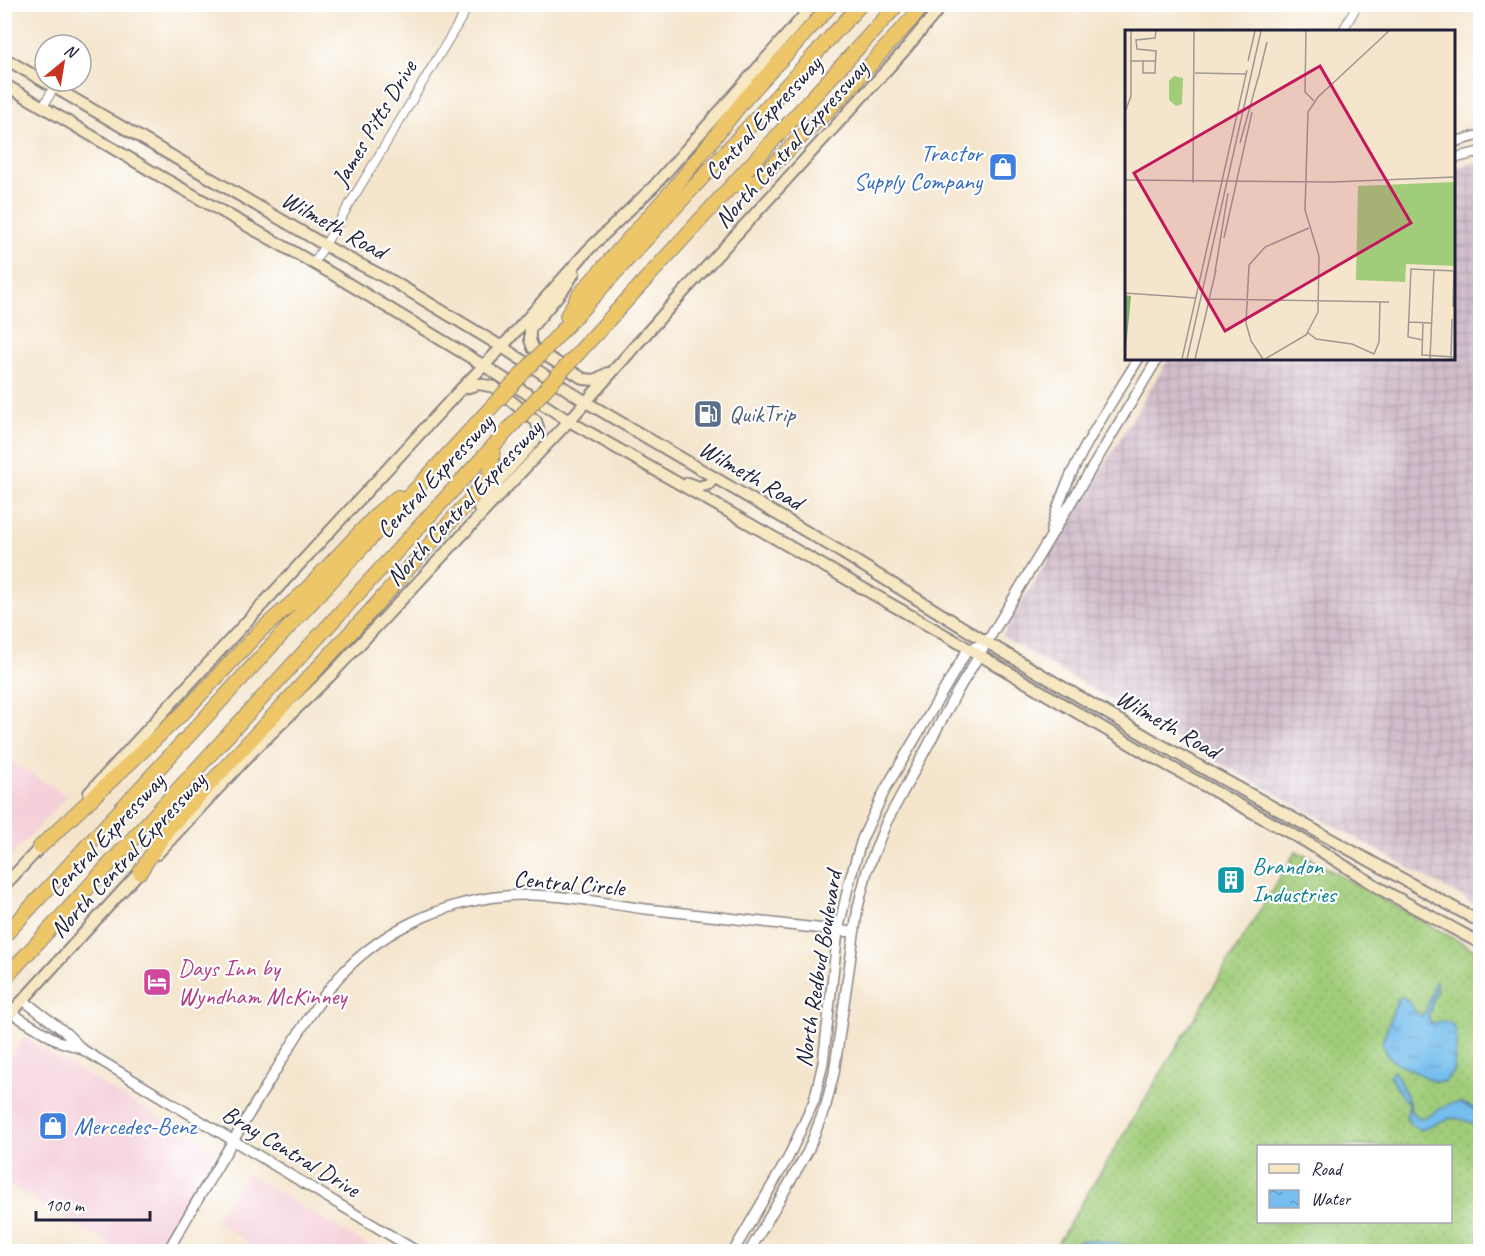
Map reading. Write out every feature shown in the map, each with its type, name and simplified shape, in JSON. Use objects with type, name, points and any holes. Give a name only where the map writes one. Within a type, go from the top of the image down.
[{"type":"highway","points":[[551,342],[579,295],[674,188],[744,100],[832,4]]},
{"type":"highway","name":"Central Expressway","points":[[4,936],[861,4]]},
{"type":"highway","name":"Central Expressway","points":[[4,979],[898,4]]},
{"type":"highway","points":[[732,186],[757,181],[840,98],[925,4]]},
{"type":"highway","points":[[140,872],[167,830],[365,618],[469,501],[491,473],[493,446]]},
{"type":"highway","points":[[40,848],[184,712],[259,632],[302,594],[380,511],[428,474]]},
{"type":"main road","points":[[4,886],[502,347],[588,250],[654,186],[814,4]]},
{"type":"main road","name":"North Central Expressway","points":[[8,1017],[252,752],[330,676],[569,421],[807,159],[943,4]]},
{"type":"main road","name":"Wilmeth Road","points":[[4,58],[33,75]]},
{"type":"main road","name":"Wilmeth Road","points":[[4,84],[314,263],[483,365],[569,421],[825,566],[1149,755],[1278,826],[1380,888],[1480,943]]},
{"type":"main road","name":"Wilmeth Road","points":[[64,93],[324,245],[394,282],[502,347],[586,402],[836,549],[1156,742],[1480,922]]},
{"type":"main road","points":[[588,250],[566,286],[530,329],[530,340],[533,348],[584,380],[595,380],[613,371]]},
{"type":"main road","points":[[460,390],[479,384],[494,387],[536,421],[539,428],[539,435],[534,442],[495,485],[464,532]]},
{"type":"main road","points":[[618,448],[644,457],[699,488],[709,484],[714,477]]},
{"type":"main road","points":[[825,566],[836,549]]},
{"type":"main road","points":[[1278,826],[1285,814]]},
{"type":"street","name":"James Pitts Drive","points":[[314,263],[470,4]]},
{"type":"street","points":[[1343,30],[1358,4]]},
{"type":"street","points":[[43,107],[51,93]]},
{"type":"street","points":[[1455,142],[1480,135]]},
{"type":"street","points":[[1455,158],[1480,152]]},
{"type":"street","name":"North Redbud Boulevard","points":[[1049,540],[1054,515],[1072,471],[1138,360]]},
{"type":"street","name":"North Redbud Boulevard","points":[[749,1251],[808,1151],[823,1114],[834,1073],[854,932],[867,872],[886,823],[957,692],[1157,360]]},
{"type":"street","points":[[968,649],[988,642]]},
{"type":"street","name":"North Redbud Boulevard","points":[[733,1251],[788,1158],[811,1109],[818,1088],[823,1063],[838,931],[858,850],[886,788],[968,649]]},
{"type":"street","name":"Central Circle","points":[[167,1251],[316,1007],[339,977],[382,940],[431,914],[483,899],[529,895],[554,896],[854,932]]},
{"type":"street","name":"Bray Central Drive","points":[[23,1000],[65,1032],[80,1048]]},
{"type":"street","name":"Bray Central Drive","points":[[8,1017],[58,1041],[80,1048],[418,1251]]},
{"type":"street","points":[[811,1109],[823,1114]]},
{"type":"shaded area","points":[[1480,162],[1480,907],[1200,752],[1002,636],[1167,360],[1455,360],[1455,168]]},
{"type":"shaded area","points":[[5,758],[67,796],[4,862]]},
{"type":"shaded area","points":[[24,1038],[216,1151],[156,1251],[120,1251],[5,1183],[5,1061]]},
{"type":"shaded area","points":[[246,1173],[377,1251],[245,1251],[249,1243],[215,1221]]},
{"type":"green space","points":[[1296,851],[1480,953],[1480,1251],[1052,1252]]},
{"type":"water","points":[[1435,982],[1437,986],[1428,1018],[1432,1023],[1444,1021],[1450,1024],[1457,1034],[1453,1072],[1445,1081],[1436,1082],[1392,1060],[1385,1052],[1382,1043],[1398,998],[1403,997],[1422,1016],[1427,1009]]},
{"type":"water","points":[[1393,1071],[1404,1091],[1409,1104],[1411,1112],[1416,1116],[1427,1117],[1447,1105],[1460,1103],[1480,1111],[1480,1127],[1456,1118],[1421,1129],[1411,1125],[1406,1118],[1408,1103],[1390,1076]]},
{"type":"water","points":[[1090,1240],[1138,1247],[1141,1251],[1073,1251],[1078,1241]]},
{"type":"place","name":"Tractor Supply Company","points":[[1003,167]]},
{"type":"place","name":"QuikTrip","points":[[708,414]]},
{"type":"place","name":"Brandon Industries","points":[[1231,880]]},
{"type":"place","name":"Days Inn by Wyndham McKinney","points":[[157,982]]},
{"type":"place","name":"Mercedes-Benz","points":[[53,1126]]}]
